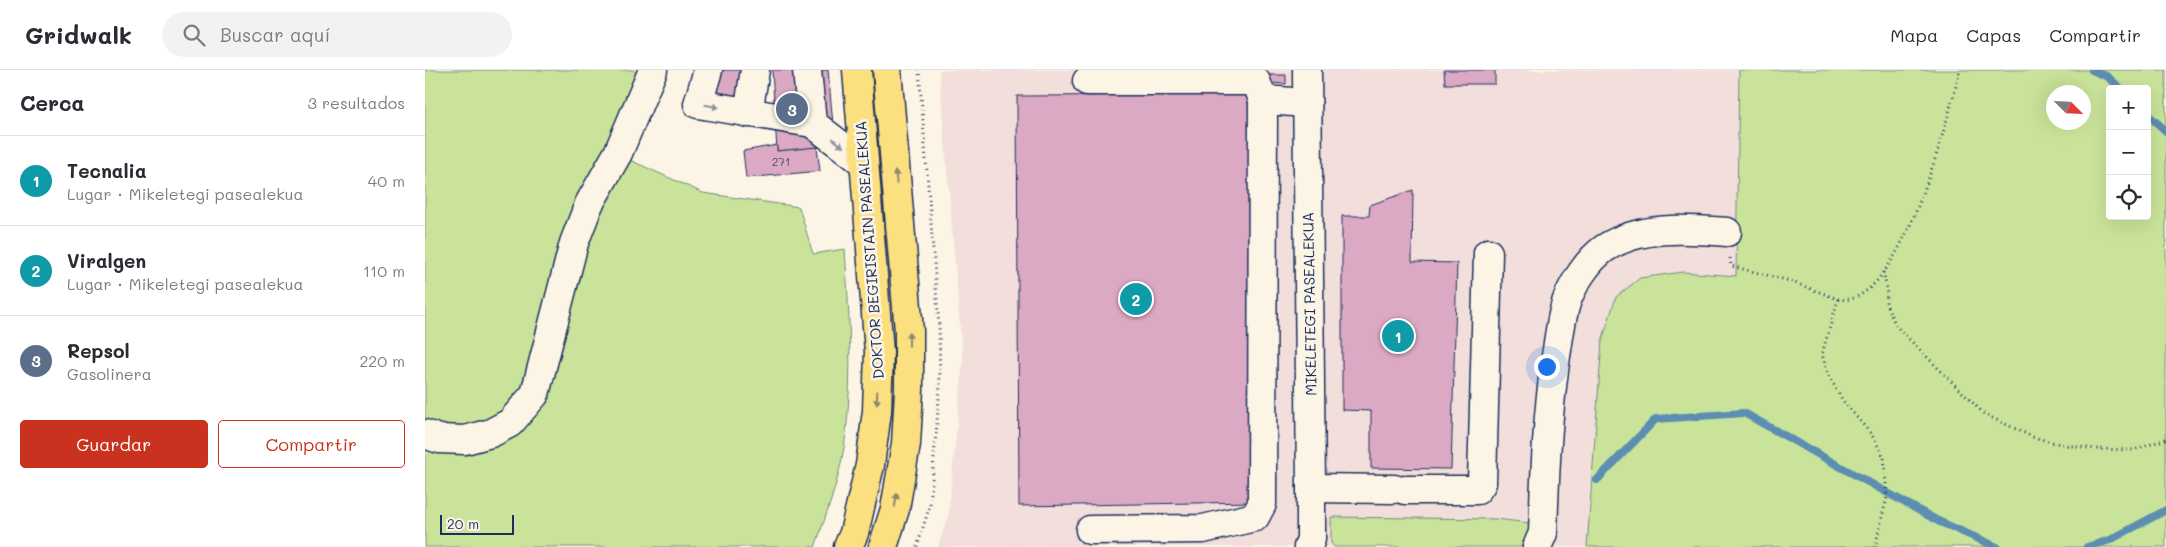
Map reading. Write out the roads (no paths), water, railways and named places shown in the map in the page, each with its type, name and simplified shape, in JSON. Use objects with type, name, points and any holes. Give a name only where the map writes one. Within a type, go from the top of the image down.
[{"type":"main road","name":"DOKTOR BEGIRISTAIN PASEALEKUA","points":[[848,547],[854,534],[870,465],[877,411],[879,352],[857,70]]},
{"type":"main road","points":[[883,547],[895,509],[906,444],[909,390],[909,331],[887,70]]},
{"type":"street","points":[[425,434],[439,439],[465,440],[491,433],[510,423],[535,394],[574,243],[589,204],[618,152],[653,70]]},
{"type":"street","points":[[708,70],[698,104],[812,123],[864,163]]},
{"type":"street","points":[[749,112],[755,70]]},
{"type":"street","points":[[807,70],[812,123]]},
{"type":"street","name":"MIKELETEGI PASEALEKUA","points":[[1307,70],[1311,544]]},
{"type":"street","points":[[1087,81],[1256,81],[1263,100],[1262,504],[1255,517],[1234,520],[1203,529],[1089,522]]},
{"type":"street","points":[[1263,100],[1307,103]]},
{"type":"street","points":[[1537,547],[1543,534],[1548,410],[1558,346],[1567,300],[1585,268],[1605,248],[1635,236],[1678,228],[1727,232]]},
{"type":"street","points":[[1311,488],[1477,490],[1482,483],[1488,253]]},
{"type":"waterway","points":[[2092,70],[2108,77],[2117,85]]},
{"type":"waterway","points":[[2151,118],[2166,131]]},
{"type":"waterway","points":[[1597,480],[1656,419],[1744,413],[1938,521],[1997,547]]},
{"type":"waterway","points":[[2087,547],[2110,540],[2166,510]]},
{"type":"place","name":"Repsol","points":[[792,109]]},
{"type":"place","name":"Viralgen","points":[[1136,299]]},
{"type":"place","name":"Tecnalia","points":[[1398,336]]}]
